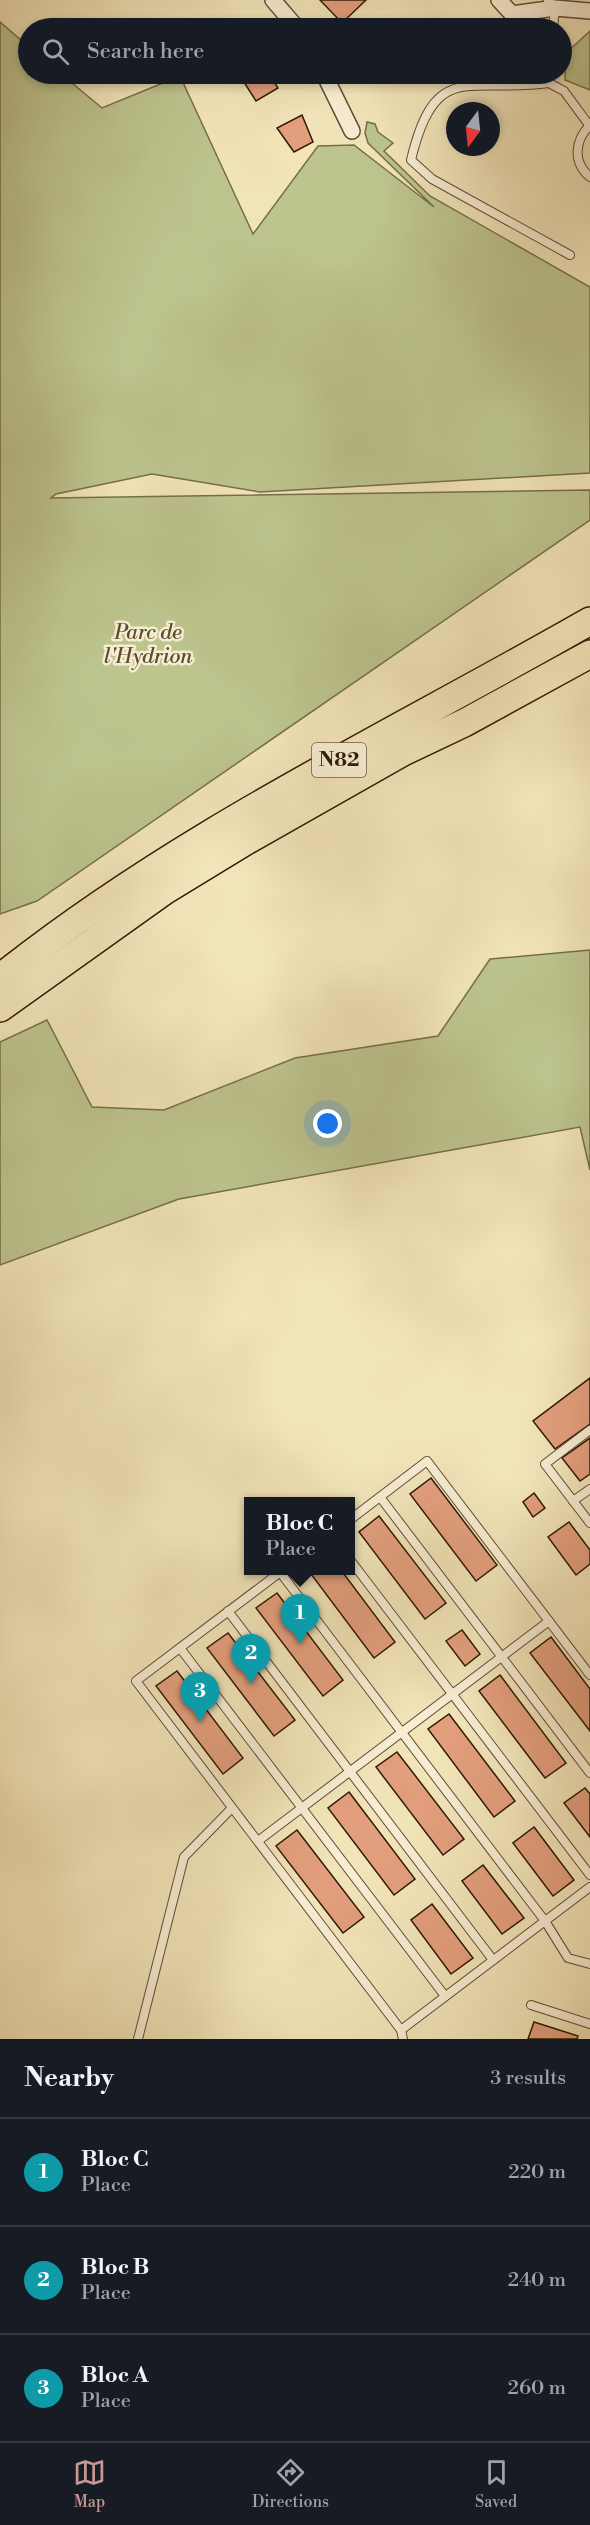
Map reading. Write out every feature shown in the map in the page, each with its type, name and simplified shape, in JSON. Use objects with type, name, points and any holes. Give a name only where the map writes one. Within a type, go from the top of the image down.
[{"type":"highway","name":"N82","points":[[0,978],[94,908],[238,816],[590,621]]},
{"type":"highway","name":"N82","points":[[0,1008],[164,891],[246,841],[403,752],[464,723],[590,654]]},
{"type":"highway","points":[[0,965],[30,954]]},
{"type":"street","points":[[273,0],[288,18]]},
{"type":"street","points":[[499,0],[512,14],[551,4],[590,11]]},
{"type":"street","points":[[329,84],[352,131]]},
{"type":"lane","points":[[542,84],[456,86],[439,95],[418,132],[411,160],[432,179],[570,255]]},
{"type":"lane","points":[[551,84],[564,91],[590,125],[578,144],[577,155],[580,166],[590,177]]},
{"type":"lane","points":[[590,1430],[545,1464],[590,1523]]},
{"type":"lane","points":[[355,1516],[427,1461],[590,1675]]},
{"type":"lane","points":[[573,1501],[590,1489]]},
{"type":"lane","points":[[380,1497],[590,1773]]},
{"type":"lane","points":[[355,1566],[590,1875]]},
{"type":"lane","points":[[276,1575],[136,1681],[401,2030],[403,2039]]},
{"type":"lane","points":[[284,1575],[545,1920],[568,1958],[590,1964]]},
{"type":"lane","points":[[228,1611],[493,1960]]},
{"type":"lane","points":[[258,1841],[549,1621]]},
{"type":"lane","points":[[180,1648],[445,1996]]},
{"type":"lane","points":[[138,2039],[184,1857],[232,1808]]},
{"type":"lane","points":[[401,2030],[590,1887]]},
{"type":"lane","points":[[531,2005],[590,2024]]},
{"type":"green space","name":"Parc de l'Hydrion","points":[[0,22],[18,37],[18,84],[73,84],[102,108],[160,84],[184,84],[253,234],[318,146],[354,145],[434,207],[368,143],[365,133],[367,122],[375,124],[378,132],[393,143],[384,151],[430,196],[590,287],[590,473],[260,492],[152,474],[56,494],[51,498],[590,490],[590,520],[37,901],[0,914]]},
{"type":"green space","points":[[590,31],[590,90],[572,83],[572,48]]},
{"type":"green space","points":[[590,950],[590,1170],[580,1127],[179,1199],[0,1265],[0,1042],[47,1020],[92,1107],[164,1110],[295,1058],[438,1036],[490,959]]},
{"type":"building","points":[[320,0],[366,0],[347,18],[337,18]]},
{"type":"building","points":[[245,84],[275,84],[278,88],[256,101]]},
{"type":"building","points":[[302,115],[313,142],[294,152],[277,128]]},
{"type":"building","points":[[590,1378],[590,1424],[555,1449],[533,1421]]},
{"type":"building","points":[[590,1438],[590,1474],[580,1481],[562,1458]]},
{"type":"building","points":[[431,1478],[497,1565],[476,1581],[410,1494]]},
{"type":"building","points":[[534,1493],[545,1508],[533,1517],[523,1502]]},
{"type":"building","points":[[379,1516],[446,1603],[425,1619],[359,1532]]},
{"type":"building","points":[[569,1522],[590,1550],[590,1564],[576,1575],[548,1537]]},
{"type":"building","points":[[312,1575],[345,1575],[395,1642],[374,1658]]},
{"type":"building","points":[[277,1593],[343,1680],[323,1696],[256,1608]]},
{"type":"building","points":[[462,1630],[480,1654],[465,1666],[446,1641]]},
{"type":"building","points":[[228,1633],[295,1720],[274,1736],[207,1648]]},
{"type":"building","points":[[551,1637],[590,1689],[590,1731],[530,1653]]},
{"type":"building","points":[[177,1671],[243,1758],[223,1774],[156,1686]]},
{"type":"building","points":[[500,1675],[566,1763],[545,1778],[479,1691]]},
{"type":"building","points":[[449,1714],[515,1801],[494,1817],[428,1729]]},
{"type":"building","points":[[397,1752],[464,1839],[443,1855],[376,1767]]},
{"type":"building","points":[[585,1788],[590,1794],[590,1837],[564,1803]]},
{"type":"building","points":[[349,1792],[415,1879],[394,1895],[328,1808]]},
{"type":"building","points":[[534,1827],[574,1880],[553,1896],[513,1843]]},
{"type":"building","points":[[297,1830],[364,1917],[343,1933],[276,1846]]},
{"type":"building","points":[[483,1865],[524,1918],[502,1934],[462,1881]]},
{"type":"building","points":[[432,1904],[473,1958],[451,1974],[411,1920]]},
{"type":"building","points":[[534,2022],[578,2036],[577,2039],[528,2039]]},
{"type":"place","name":"Bloc C","points":[[300,1644]]},
{"type":"place","name":"Bloc B","points":[[251,1684]]},
{"type":"place","name":"Bloc A","points":[[200,1722]]}]
